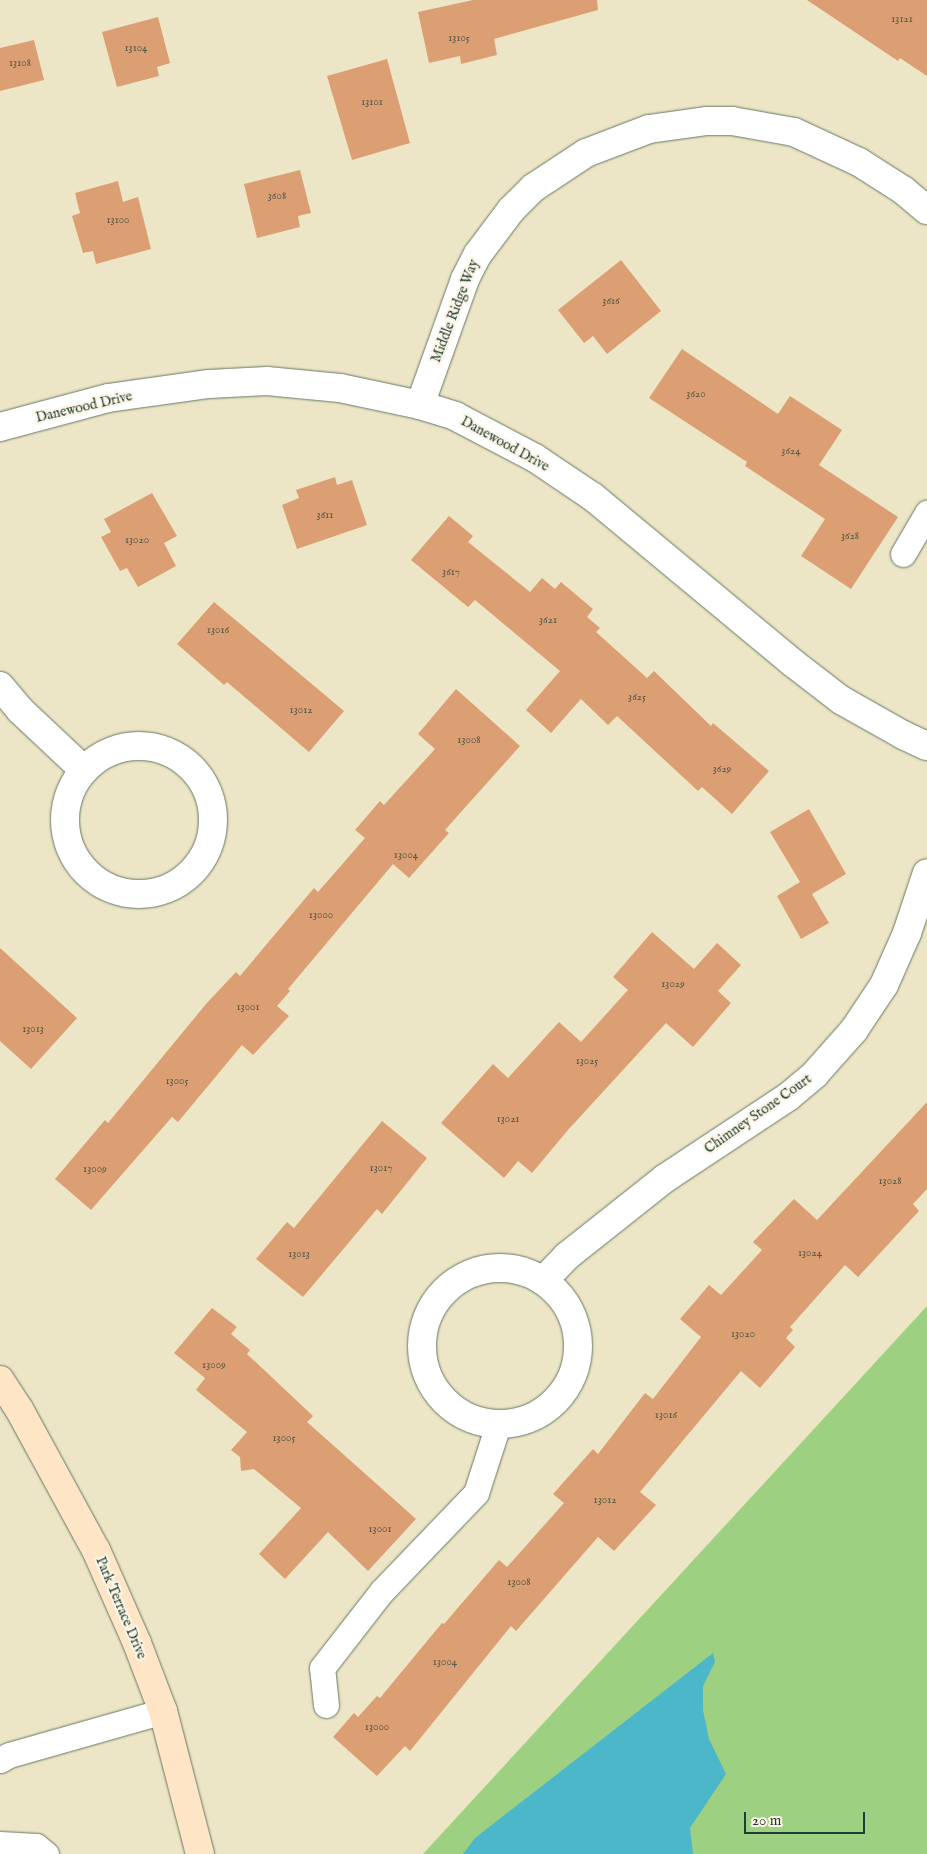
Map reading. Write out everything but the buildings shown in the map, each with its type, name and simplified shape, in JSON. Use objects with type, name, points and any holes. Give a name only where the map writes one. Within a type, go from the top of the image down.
[{"type":"street","name":"Middle Ridge Way","points":[[420,405],[465,279],[478,254],[512,210],[533,188],[586,153],[649,129],[708,121],[732,121],[794,132],[858,162],[902,190],[927,210]]},
{"type":"street","name":"Danewood Drive","points":[[0,427],[108,398],[209,384],[267,381],[340,388],[420,405],[455,416],[535,458],[593,498],[793,664],[841,700],[927,746]]},
{"type":"street","points":[[0,686],[20,710],[84,770]]},
{"type":"street","points":[[141,746],[162,750],[181,760],[196,774],[207,792],[212,813],[211,834],[205,854],[193,871],[176,884],[157,893],[137,895],[116,891],[97,881],[82,867],[71,849],[65,828],[66,808],[72,787],[84,770],[101,757],[120,748],[141,746]]},
{"type":"street","name":"Chimney Stone Court","points":[[544,1281],[567,1256],[664,1179],[788,1097],[815,1074],[854,1030],[884,985],[907,933],[927,873]]},
{"type":"street","points":[[493,1268],[519,1270],[544,1281],[562,1298],[574,1320],[579,1345],[575,1370],[564,1393],[546,1411],[523,1422],[498,1425],[473,1420],[451,1408],[434,1388],[424,1363],[422,1337],[430,1311],[446,1290],[467,1275],[493,1268]]},
{"type":"street","name":"Park Terrace Drive","points":[[0,1380],[19,1409],[96,1550],[137,1643],[163,1711],[200,1854]]},
{"type":"lane","points":[[903,554],[927,514]]},
{"type":"lane","points":[[326,1705],[322,1668],[382,1591],[476,1492],[498,1425]]},
{"type":"lane","points":[[0,1760],[9,1755],[163,1711]]},
{"type":"lane","points":[[0,1844],[36,1846],[46,1854]]},
{"type":"green space","points":[[927,1306],[927,1854],[423,1854]]},
{"type":"water","points":[[713,1653],[715,1662],[703,1686],[703,1710],[709,1739],[726,1774],[690,1828],[693,1854],[463,1854],[475,1838]]}]
